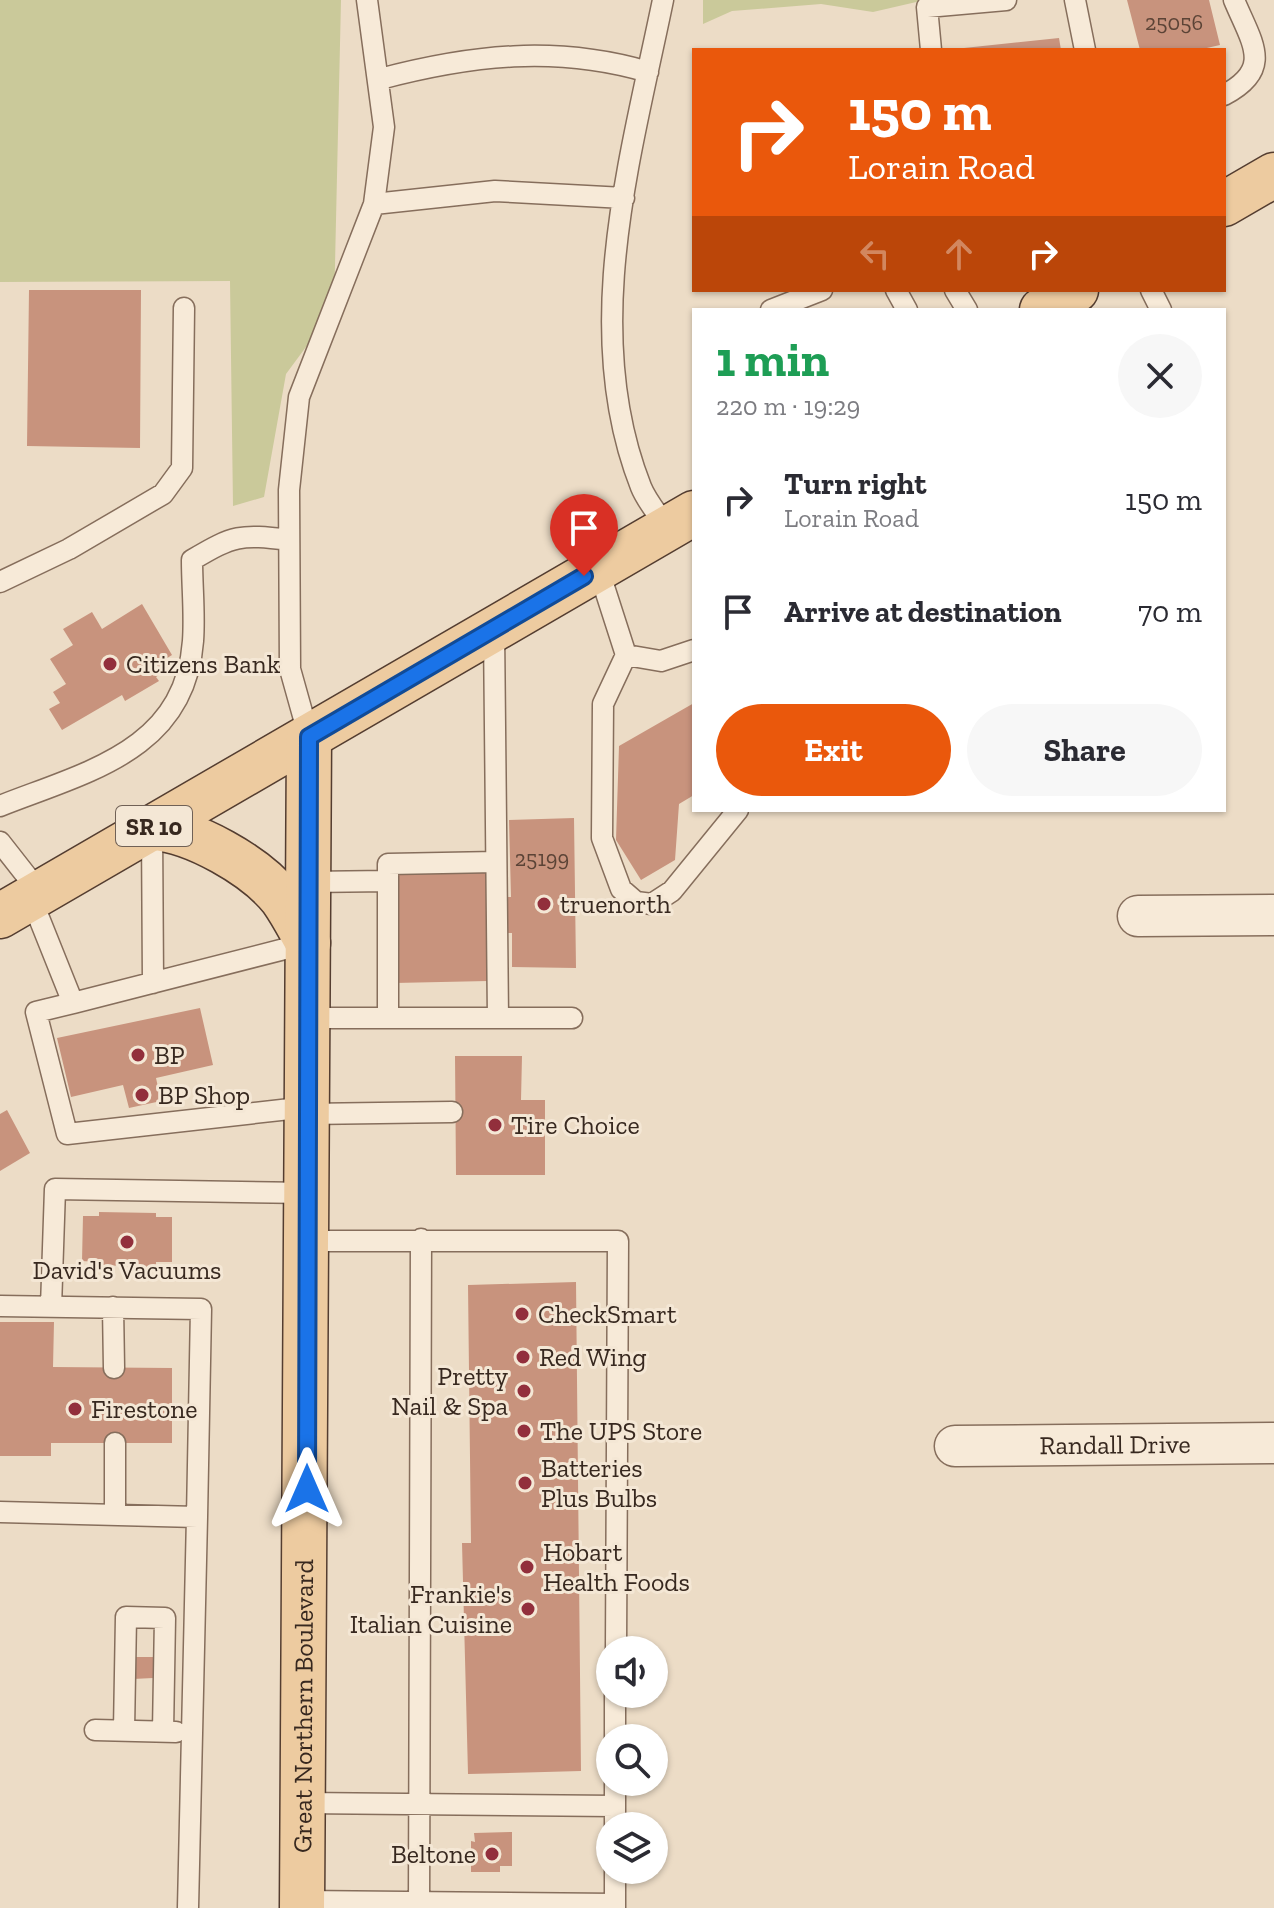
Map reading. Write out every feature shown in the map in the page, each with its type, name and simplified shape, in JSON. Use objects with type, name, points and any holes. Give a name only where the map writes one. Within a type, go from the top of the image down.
[{"type":"main road","points":[[1227,194],[1274,175]]},
{"type":"main road","points":[[1045,308],[1073,292]]},
{"type":"main road","name":"SR 10","points":[[24,902],[681,520]]},
{"type":"main road","name":"Great Northern Boulevard","points":[[302,1904],[309,737]]},
{"type":"main road","points":[[152,828],[169,829],[211,845],[257,876],[281,898],[308,943]]},
{"type":"street","points":[[1138,916],[1274,915]]},
{"type":"street","name":"Randall Drive","points":[[955,1446],[1274,1443]]},
{"type":"lane","points":[[309,737],[290,669],[289,490],[299,397],[374,204],[384,127],[380,79],[367,0]]},
{"type":"lane","points":[[663,0],[624,198],[612,308],[616,380],[628,445],[642,490],[681,520]]},
{"type":"lane","points":[[931,48],[927,7],[1006,0]]},
{"type":"lane","points":[[1075,0],[1085,48]]},
{"type":"lane","points":[[1226,94],[1255,74],[1258,56],[1234,0]]},
{"type":"lane","points":[[380,79],[443,62],[493,55],[555,54],[648,72]]},
{"type":"lane","points":[[374,204],[495,191],[624,198]]},
{"type":"lane","points":[[776,308],[817,292]]},
{"type":"lane","points":[[0,582],[69,549],[163,494],[174,482],[182,468],[184,308]]},
{"type":"lane","points":[[0,806],[121,758],[158,728],[175,704],[187,674],[193,641],[192,560],[229,538],[249,535],[289,540]]},
{"type":"lane","points":[[598,568],[626,655],[603,704],[602,838],[621,889],[636,902],[652,904],[672,891],[736,812]]},
{"type":"lane","points":[[494,629],[498,1018]]},
{"type":"lane","points":[[626,655],[661,661],[692,651]]},
{"type":"lane","points":[[152,828],[153,983]]},
{"type":"lane","points":[[0,842],[24,902],[73,1003]]},
{"type":"lane","points":[[388,1018],[388,864],[496,862]]},
{"type":"lane","points":[[308,882],[388,881]]},
{"type":"lane","points":[[308,943],[36,1012],[67,1134],[308,1110],[452,1112]]},
{"type":"lane","points":[[308,1018],[572,1018]]},
{"type":"lane","points":[[51,1307],[55,1189],[308,1193]]},
{"type":"lane","points":[[419,1906],[421,1239]]},
{"type":"lane","points":[[307,1241],[618,1241],[616,1636]]},
{"type":"lane","points":[[0,1306],[201,1309],[188,1908]]},
{"type":"lane","points":[[113,1307],[114,1368]]},
{"type":"lane","points":[[115,1443],[115,1515]]},
{"type":"lane","points":[[0,1512],[197,1517]]},
{"type":"lane","points":[[124,1730],[126,1617],[152,1617],[165,1618],[163,1731]]},
{"type":"lane","points":[[95,1730],[192,1732]]},
{"type":"lane","points":[[303,1803],[420,1804],[596,1815]]},
{"type":"lane","points":[[302,1904],[615,1906],[615,1884]]},
{"type":"green space","points":[[0,0],[341,0],[334,309],[286,374],[264,497],[233,506],[230,281],[0,282]]},
{"type":"green space","points":[[703,0],[925,0],[873,12],[821,4],[732,11],[703,24]]},
{"type":"building","points":[[1127,0],[1209,0],[1220,45],[1207,48],[1139,48]]},
{"type":"building","points":[[1059,38],[1061,48],[964,48]]},
{"type":"building","points":[[29,290],[141,290],[140,448],[27,446]]},
{"type":"building","name":"Citizens Bank","points":[[142,604],[172,655],[164,660],[169,668],[156,677],[159,681],[125,701],[122,695],[62,730],[49,709],[60,703],[53,692],[66,684],[50,659],[73,645],[63,629],[92,612],[102,629]]},
{"type":"building","points":[[692,704],[692,796],[679,804],[675,860],[641,880],[616,840],[619,746]]},
{"type":"building","points":[[574,818],[576,968],[512,967],[512,933],[507,933],[507,897],[511,897],[509,820]]},
{"type":"building","points":[[395,873],[486,873],[488,981],[394,983]]},
{"type":"building","points":[[200,1008],[213,1065],[156,1078],[161,1101],[129,1108],[123,1085],[71,1097],[57,1038]]},
{"type":"building","points":[[455,1056],[522,1056],[521,1100],[545,1100],[545,1175],[456,1175]]},
{"type":"building","points":[[7,1110],[30,1153],[0,1171],[0,1114]]},
{"type":"building","points":[[99,1212],[156,1213],[156,1217],[172,1217],[172,1262],[156,1262],[156,1267],[97,1265],[97,1262],[82,1261],[83,1216],[99,1216]]},
{"type":"building","points":[[576,1282],[581,1771],[468,1774],[462,1543],[471,1543],[468,1285]]},
{"type":"building","points":[[0,1322],[54,1322],[53,1367],[172,1368],[172,1443],[51,1443],[51,1456],[0,1456]]},
{"type":"building","points":[[133,1657],[154,1657],[153,1678],[133,1679]]},
{"type":"building","points":[[512,1832],[512,1866],[500,1866],[500,1872],[471,1872],[474,1833]]},
{"type":"place","name":"Citizens Bank","points":[[110,664]]},
{"type":"place","name":"truenorth","points":[[544,904]]},
{"type":"place","name":"BP","points":[[138,1055]]},
{"type":"place","name":"BP Shop","points":[[142,1095]]},
{"type":"place","name":"Tire Choice","points":[[495,1125]]},
{"type":"place","name":"David's Vacuums","points":[[127,1242]]},
{"type":"place","name":"CheckSmart","points":[[522,1314]]},
{"type":"place","name":"Red Wing","points":[[523,1357]]},
{"type":"place","name":"Pretty Nail & Spa","points":[[524,1391]]},
{"type":"place","name":"Firestone","points":[[75,1409]]},
{"type":"place","name":"The UPS Store","points":[[524,1431]]},
{"type":"place","name":"Batteries Plus Bulbs","points":[[525,1483]]},
{"type":"place","name":"Hobart Health Foods","points":[[527,1567]]},
{"type":"place","name":"Frankie's Italian Cuisine","points":[[528,1609]]},
{"type":"place","name":"Beltone","points":[[492,1854]]},
{"type":"route","points":[[307,1489],[309,737],[584,576]]}]
